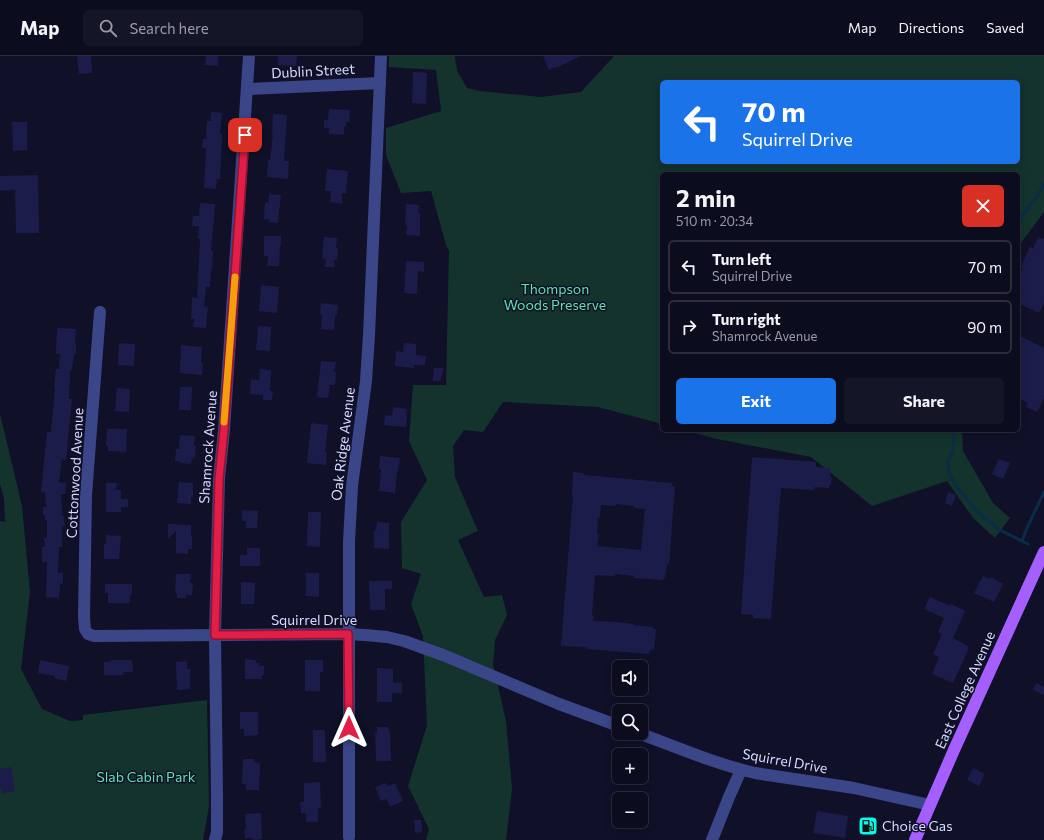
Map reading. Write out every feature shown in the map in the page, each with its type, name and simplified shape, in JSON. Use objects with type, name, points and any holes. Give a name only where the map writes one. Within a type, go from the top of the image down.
[{"type":"main road","name":"East College Avenue","points":[[915,840],[1044,552]]},
{"type":"street","name":"Shamrock Avenue","points":[[215,840],[217,832],[217,795],[215,635],[219,479],[224,430],[248,89],[249,56]]},
{"type":"street","name":"Oak Ridge Avenue","points":[[349,837],[348,542],[352,486],[366,381],[381,56]]},
{"type":"street","name":"Dublin Street","points":[[248,89],[380,83]]},
{"type":"street","name":"Cottonwood Avenue","points":[[88,634],[85,629],[84,617],[86,495],[100,312]]},
{"type":"street","name":"Squirrel Drive","points":[[88,634],[94,636],[348,634],[387,637],[404,641],[443,655],[559,704],[612,723]]},
{"type":"street","name":"Squirrel Drive","points":[[648,737],[741,770],[854,788],[930,805]]},
{"type":"street","points":[[712,840],[728,797],[741,770]]},
{"type":"green space","name":"Thompson Woods Preserve","points":[[389,56],[455,56],[457,71],[467,88],[480,91],[541,97],[581,92],[614,56],[1044,56],[1044,212],[1020,244],[1020,172],[660,172],[660,423],[598,407],[503,402],[483,432],[464,430],[453,446],[455,477],[478,531],[458,540],[484,597],[502,595],[507,615],[495,640],[493,664],[506,721],[512,789],[506,840],[426,840],[429,829],[408,786],[427,725],[423,636],[411,604],[421,574],[402,568],[401,522],[427,480],[409,441],[413,385],[446,385],[449,251],[431,191],[401,193],[386,155],[386,128],[441,111],[436,70],[389,67]]},
{"type":"green space","name":"Slab Cabin Park","points":[[0,414],[22,506],[30,592],[21,669],[42,709],[70,721],[83,720],[83,715],[207,700],[209,806],[203,840],[0,840],[0,521],[5,522],[4,498],[0,484]]},
{"type":"green space","points":[[691,432],[962,432],[963,451],[993,503],[1010,518],[995,538],[973,518],[947,481],[872,506],[811,457],[717,439]]},
{"type":"building","points":[[77,56],[91,56],[92,73],[79,74]]},
{"type":"building","points":[[206,56],[218,56],[218,66],[205,65]]},
{"type":"building","points":[[278,56],[297,56],[296,66],[278,65]]},
{"type":"building","points":[[543,56],[581,56],[549,70]]},
{"type":"building","points":[[413,72],[427,73],[426,104],[412,103]]},
{"type":"building","points":[[329,109],[350,110],[349,122],[346,122],[346,127],[344,127],[344,135],[329,134],[329,128],[324,128],[324,120],[328,120]]},
{"type":"building","points":[[211,112],[222,113],[220,134],[222,134],[220,179],[217,179],[216,189],[204,188],[206,148],[202,148],[203,139],[206,139],[207,121],[211,121]]},
{"type":"building","points":[[273,114],[287,115],[284,161],[289,161],[288,179],[267,177],[268,160],[270,160],[273,135]]},
{"type":"building","points":[[12,122],[27,122],[27,150],[13,151]]},
{"type":"building","points":[[327,169],[348,171],[346,193],[342,193],[342,204],[330,202],[331,191],[325,191]]},
{"type":"building","points":[[38,175],[39,233],[16,233],[15,190],[0,191],[0,176]]},
{"type":"building","points":[[269,194],[281,195],[278,223],[269,222],[269,219],[264,219],[265,202],[268,203]]},
{"type":"building","points":[[200,203],[215,204],[211,251],[213,251],[212,269],[210,287],[206,287],[204,306],[208,307],[206,328],[193,327],[194,319],[191,319],[192,297],[197,298],[200,239],[198,239],[199,226],[192,226],[193,216],[199,216]]},
{"type":"building","points":[[406,204],[419,205],[418,213],[420,213],[420,236],[406,235]]},
{"type":"building","points":[[264,236],[281,236],[279,266],[267,266],[268,256],[264,256]]},
{"type":"building","points":[[324,237],[337,238],[337,260],[334,260],[334,267],[325,267],[326,259],[322,258]]},
{"type":"building","points":[[1038,237],[1044,239],[1044,303],[1039,313],[1020,304],[1020,294],[1022,290],[1020,290],[1020,275],[1023,268],[1021,267],[1030,246],[1033,249]]},
{"type":"building","points":[[406,261],[424,262],[424,272],[418,271],[417,294],[404,293]]},
{"type":"building","points":[[261,285],[279,287],[277,313],[259,311]]},
{"type":"building","points":[[321,303],[338,305],[337,315],[335,315],[334,330],[321,329]]},
{"type":"building","points":[[258,326],[271,327],[270,351],[256,350]]},
{"type":"building","points":[[57,328],[76,329],[76,355],[74,354],[72,371],[70,371],[69,399],[72,399],[66,460],[62,459],[59,482],[66,483],[65,494],[61,494],[62,516],[64,516],[65,526],[62,526],[62,547],[59,547],[58,573],[63,573],[63,584],[60,583],[59,598],[46,597],[47,562],[42,562],[42,547],[45,547],[44,538],[47,538],[47,520],[45,520],[45,515],[43,515],[43,507],[46,507],[45,492],[41,492],[47,432],[51,432],[56,369],[59,369],[60,354],[56,354]]},
{"type":"building","points":[[1020,336],[1044,348],[1044,398],[1037,412],[1026,407],[1028,403],[1020,399]]},
{"type":"building","points":[[119,343],[135,344],[134,366],[118,365]]},
{"type":"building","points":[[404,343],[416,344],[416,355],[426,356],[425,365],[414,365],[414,368],[395,366],[396,351],[403,352]]},
{"type":"building","points":[[181,345],[202,347],[202,375],[180,373]]},
{"type":"building","points":[[321,361],[336,362],[334,372],[336,372],[335,385],[330,385],[328,398],[317,397]]},
{"type":"building","points":[[434,368],[444,368],[440,381],[433,381]]},
{"type":"building","points":[[260,369],[271,370],[270,391],[273,391],[272,400],[263,400],[263,395],[250,394],[251,379],[259,380]]},
{"type":"building","points":[[180,387],[192,387],[191,410],[179,410]]},
{"type":"building","points":[[117,388],[130,389],[129,412],[115,411]]},
{"type":"building","points":[[393,407],[407,409],[406,427],[384,425],[385,415],[392,416]]},
{"type":"building","points":[[311,423],[328,425],[325,452],[327,452],[326,465],[307,463]]},
{"type":"building","points":[[107,429],[127,429],[126,452],[108,451],[108,446],[106,446]]},
{"type":"building","points":[[180,435],[195,436],[195,459],[192,458],[191,464],[179,463],[180,461],[175,461],[176,449],[179,449]]},
{"type":"building","points":[[380,456],[400,458],[395,493],[379,491],[381,469],[379,469]]},
{"type":"building","points":[[752,457],[816,462],[816,467],[830,468],[830,477],[832,478],[829,488],[815,487],[814,490],[781,488],[771,619],[753,618],[753,615],[741,614]]},
{"type":"building","points":[[999,459],[1010,463],[1003,479],[992,474]]},
{"type":"building","points":[[573,472],[584,473],[584,475],[672,483],[672,486],[675,486],[669,565],[667,564],[665,578],[664,577],[663,580],[633,578],[634,576],[615,574],[615,576],[595,575],[592,616],[594,616],[593,621],[616,622],[653,627],[653,629],[656,629],[654,650],[651,649],[649,654],[587,649],[587,647],[561,646]],"holes":[[[616,504],[634,506],[634,508],[645,509],[641,550],[597,546],[599,534],[597,534],[598,517],[600,517],[601,505],[616,506]]]},
{"type":"building","points":[[179,482],[193,483],[193,497],[191,497],[191,504],[177,503]]},
{"type":"building","points":[[106,483],[117,483],[116,490],[121,490],[121,499],[128,499],[128,507],[121,507],[121,512],[106,512]]},
{"type":"building","points":[[948,492],[956,495],[952,506],[945,503]]},
{"type":"building","points":[[242,510],[258,511],[257,528],[246,528],[246,521],[242,521]]},
{"type":"building","points":[[308,512],[321,512],[320,547],[307,546]]},
{"type":"building","points":[[377,522],[389,523],[389,549],[374,548],[374,531],[376,531]]},
{"type":"building","points":[[168,524],[191,525],[192,549],[188,549],[188,554],[176,553],[176,531],[168,539]]},
{"type":"building","points":[[106,535],[121,536],[119,559],[104,559],[104,544],[106,544]]},
{"type":"building","points":[[247,548],[260,548],[260,566],[240,566],[240,555],[247,555]]},
{"type":"building","points":[[306,573],[319,573],[319,597],[306,596]]},
{"type":"building","points":[[176,574],[191,574],[190,583],[193,583],[192,595],[186,595],[186,598],[177,598],[177,593],[175,593]]},
{"type":"building","points":[[983,576],[989,579],[990,577],[1003,584],[994,602],[974,593]]},
{"type":"building","points":[[369,581],[392,581],[392,589],[385,589],[385,610],[370,610]]},
{"type":"building","points":[[241,582],[255,583],[254,604],[241,604]]},
{"type":"building","points":[[105,584],[132,584],[130,603],[108,603],[108,593],[105,593]]},
{"type":"building","points":[[930,597],[950,606],[951,604],[965,611],[953,638],[969,648],[953,683],[932,674],[939,657],[933,654],[942,634],[938,632],[944,618],[924,609]]},
{"type":"building","points":[[245,659],[256,660],[256,663],[259,663],[259,666],[264,666],[264,675],[262,675],[262,679],[245,679]]},
{"type":"building","points":[[40,660],[69,666],[66,681],[54,678],[55,676],[38,673]]},
{"type":"building","points":[[111,660],[132,660],[133,672],[123,672],[123,675],[104,675],[104,662],[111,662]]},
{"type":"building","points":[[305,660],[323,660],[323,672],[320,672],[320,691],[305,691]]},
{"type":"building","points":[[187,661],[187,669],[190,669],[190,689],[177,690],[176,662]]},
{"type":"building","points":[[377,668],[393,669],[393,682],[402,683],[402,693],[392,693],[392,702],[377,702]]},
{"type":"building","points":[[1036,683],[1044,687],[1044,695],[1033,690]]},
{"type":"building","points":[[240,712],[258,712],[258,735],[244,736],[244,729],[240,729]]},
{"type":"building","points":[[377,727],[388,727],[390,731],[391,761],[376,761],[375,732],[377,732]]},
{"type":"building","points":[[313,730],[324,730],[325,732],[326,762],[313,762]]},
{"type":"building","points":[[243,759],[254,759],[254,762],[260,763],[259,790],[246,790],[246,784],[242,784]]},
{"type":"building","points":[[11,767],[15,791],[2,794],[0,786],[0,769]]},
{"type":"building","points":[[973,768],[985,774],[979,786],[967,780]]},
{"type":"building","points":[[320,782],[321,808],[318,808],[318,822],[306,822],[306,813],[301,813],[300,802],[304,802],[304,783]]},
{"type":"building","points":[[386,783],[388,786],[395,783],[403,801],[390,807],[387,799],[381,801],[375,787]]},
{"type":"building","points":[[817,811],[848,816],[845,838],[813,833]]},
{"type":"building","points":[[261,813],[262,839],[253,840],[252,838],[245,838],[245,814]]},
{"type":"building","name":"Choice Gas","points":[[864,818],[875,819],[872,833],[862,832]]},
{"type":"building","points":[[414,820],[421,820],[422,832],[415,833]]},
{"type":"waterway","points":[[1020,218],[1038,195],[1044,184]]},
{"type":"waterway","points":[[954,432],[953,450],[948,461],[949,473],[958,489],[980,514],[1000,530],[1028,544]]},
{"type":"waterway","points":[[1022,541],[1044,492]]},
{"type":"slow traffic","points":[[224,422],[235,277]]},
{"type":"place","name":"Choice Gas","points":[[868,826]]},
{"type":"route","points":[[245,135],[224,430],[219,479],[215,635],[348,634],[349,728]]}]
